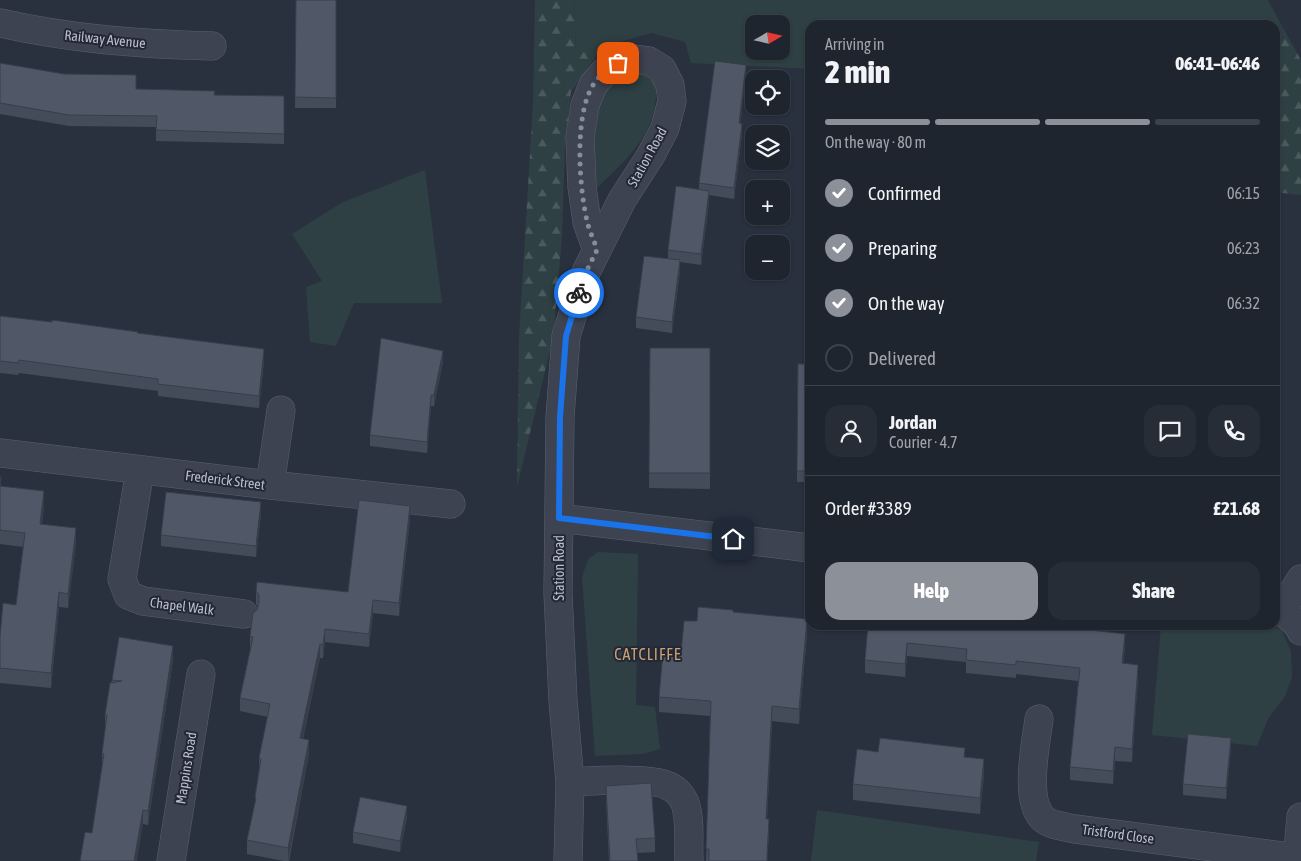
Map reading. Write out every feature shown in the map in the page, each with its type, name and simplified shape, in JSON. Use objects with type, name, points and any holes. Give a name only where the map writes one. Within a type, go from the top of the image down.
[{"type":"street","name":"Railway Avenue","points":[[0,23],[79,38],[147,44],[212,46]]},
{"type":"street","name":"Station Road","points":[[568,861],[570,782],[563,701],[558,593],[560,417],[566,336],[586,272],[597,250],[622,200],[651,155],[665,128],[672,102],[670,85],[662,69],[649,61],[633,59],[618,63],[605,71],[593,85],[585,105],[580,137],[582,187],[587,222],[597,250]]},
{"type":"street","points":[[270,485],[281,410]]},
{"type":"street","name":"Frederick Street","points":[[0,453],[451,504]]},
{"type":"street","name":"Chapel Walk","points":[[140,470],[122,579],[128,595],[143,601],[244,614]]},
{"type":"street","points":[[559,518],[805,547]]},
{"type":"street","points":[[1280,607],[1301,579]]},
{"type":"street","points":[[1280,612],[1299,627],[1301,631]]},
{"type":"street","name":"Mappins Road","points":[[171,861],[201,674]]},
{"type":"street","name":"Tristford Close","points":[[1038,719],[1032,774],[1032,795],[1039,815],[1051,824],[1297,860]]},
{"type":"street","points":[[570,782],[652,781],[665,784],[678,792],[685,804],[688,820],[689,861]]},
{"type":"street","points":[[1297,860],[1301,817]]},
{"type":"green space","points":[[535,0],[574,0],[576,54],[603,47],[571,92],[565,147],[562,238],[553,338],[517,487],[519,337],[533,103]]},
{"type":"green space","points":[[574,0],[1268,0],[1279,20],[805,20],[805,69],[691,63],[685,42],[651,33],[576,55]]},
{"type":"green space","points":[[1280,28],[1283,28],[1301,60],[1301,195],[1280,193]]},
{"type":"green space","points":[[625,72],[645,75],[656,84],[656,102],[646,131],[638,144],[629,156],[594,191],[593,116],[604,86]]},
{"type":"green space","points":[[425,170],[442,303],[354,303],[336,346],[310,342],[306,287],[322,281],[292,234],[341,203]]},
{"type":"green space","points":[[598,552],[638,554],[636,705],[655,707],[660,749],[643,754],[595,756],[582,577],[588,559]]},
{"type":"green space","points":[[1161,630],[1282,631],[1291,651],[1292,677],[1285,696],[1268,719],[1257,746],[1152,735]]},
{"type":"green space","points":[[817,810],[1039,842],[1036,861],[811,861]]},
{"type":"building","points":[[296,0],[336,0],[336,98],[295,97]]},
{"type":"building","points":[[715,61],[746,65],[739,123],[742,124],[734,188],[699,183]]},
{"type":"building","points":[[0,63],[64,74],[136,75],[136,89],[215,91],[214,95],[284,96],[284,134],[156,130],[157,116],[69,115],[0,103]]},
{"type":"building","points":[[676,186],[709,191],[701,254],[668,250]]},
{"type":"building","points":[[644,256],[680,260],[672,322],[636,317]]},
{"type":"building","points":[[0,316],[52,322],[52,320],[264,349],[259,396],[158,384],[158,379],[19,360],[18,363],[0,361]]},
{"type":"building","points":[[381,338],[443,351],[434,395],[431,395],[427,442],[370,435]]},
{"type":"building","points":[[650,348],[710,348],[710,473],[649,473]]},
{"type":"building","points":[[798,364],[805,364],[805,471],[797,471]]},
{"type":"building","points":[[0,486],[44,491],[40,524],[76,528],[68,594],[59,592],[51,673],[0,668],[3,603],[16,605],[25,533],[0,530]]},
{"type":"building","points":[[166,492],[261,502],[256,546],[161,535]]},
{"type":"building","points":[[359,500],[410,506],[399,603],[373,600],[369,634],[325,629],[323,645],[320,644],[300,738],[309,740],[288,848],[247,840],[256,798],[261,759],[259,758],[270,704],[240,698],[253,637],[250,636],[253,613],[257,610],[259,603],[259,595],[256,591],[257,582],[348,592]]},
{"type":"building","points":[[698,607],[805,619],[806,630],[799,709],[772,706],[766,819],[769,819],[767,861],[709,861],[709,849],[706,849],[711,701],[659,697],[663,652],[681,653],[684,621],[697,621]]},
{"type":"building","points":[[868,630],[1090,630],[1125,634],[1122,663],[1138,665],[1132,749],[1115,747],[1113,771],[1070,767],[1080,668],[1016,661],[1016,665],[966,660],[967,649],[907,643],[905,664],[865,660]]},
{"type":"building","points":[[119,637],[173,646],[148,811],[143,810],[134,861],[80,861],[85,832],[92,833],[104,754],[102,753],[107,715],[105,715],[110,683],[122,681],[112,680]]},
{"type":"building","points":[[1188,734],[1231,738],[1226,788],[1183,784]]},
{"type":"building","points":[[880,738],[965,748],[964,757],[984,759],[980,798],[853,784],[857,749],[878,752]]},
{"type":"building","points":[[651,783],[655,838],[636,839],[638,861],[610,861],[606,786]]},
{"type":"building","points":[[360,797],[407,806],[400,841],[353,832]]},
{"type":"way so far","points":[[579,293],[586,272],[597,250],[587,222],[582,187],[580,137],[585,105],[593,85],[605,71],[618,63]]},
{"type":"district","name":"CATCLIFFE","points":[[648,654]]},
{"type":"route","points":[[579,293],[566,336],[560,417],[559,518],[733,539]]}]
